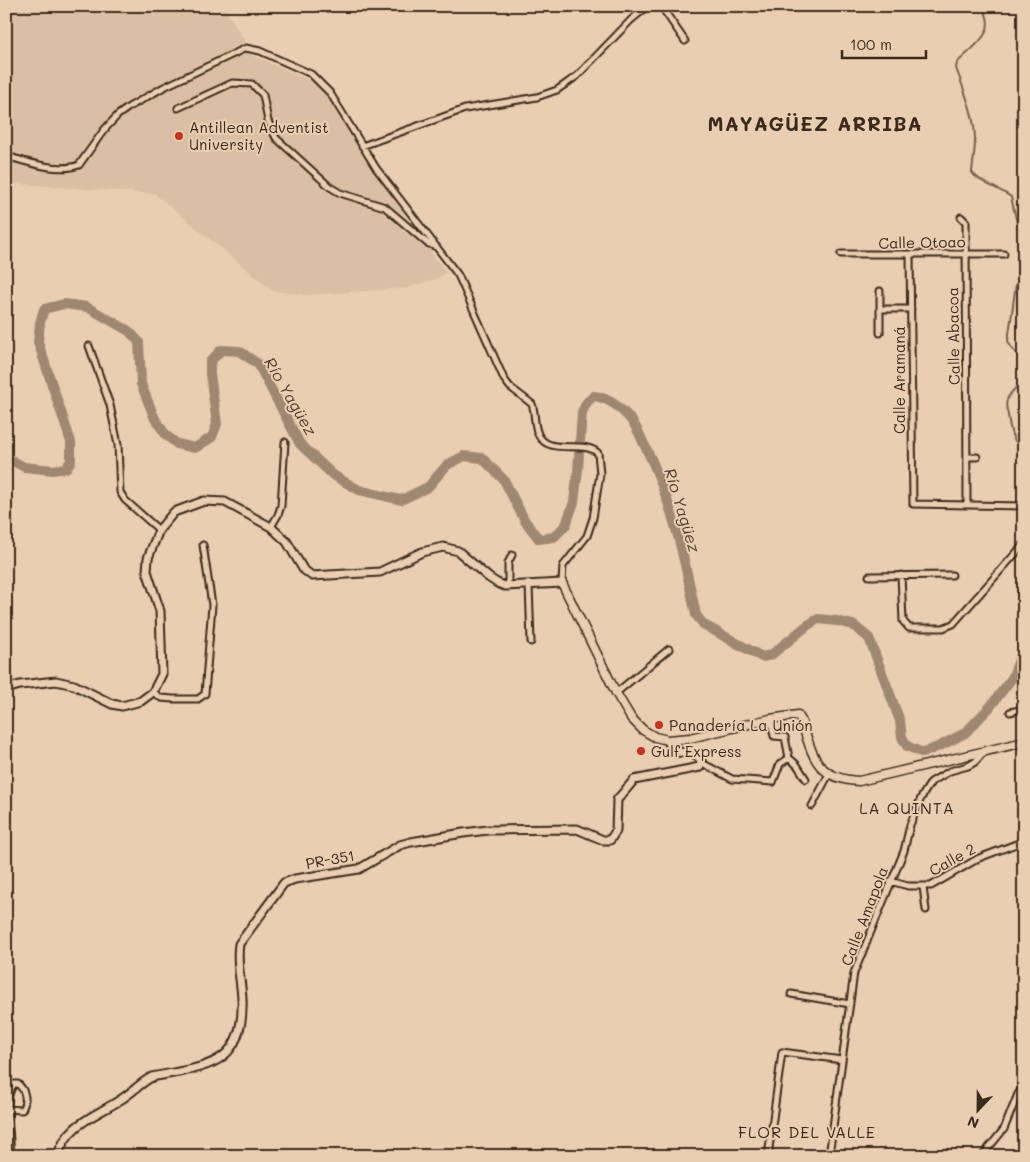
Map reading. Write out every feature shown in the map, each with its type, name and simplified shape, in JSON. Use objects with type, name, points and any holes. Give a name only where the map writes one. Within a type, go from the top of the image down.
[{"type":"main road","points":[[562,583],[616,692],[631,718],[643,730],[655,737],[668,740],[705,735],[770,719],[798,715],[816,762],[829,774],[844,780],[859,781],[1024,742]]},
{"type":"street","points":[[362,146],[465,109],[537,97],[557,90],[578,76],[631,20],[648,6]]},
{"type":"street","points":[[661,6],[686,41]]},
{"type":"street","points":[[6,156],[43,166],[67,167],[79,165],[104,130],[118,115],[129,107],[220,59],[241,50],[250,48],[260,51],[312,74],[330,94],[376,168],[458,275],[504,379],[510,387],[532,404],[537,432],[540,438],[550,444],[590,447],[598,453],[600,459],[600,474],[593,518],[587,536],[563,566],[562,583],[508,586],[497,583],[458,552],[443,547],[422,552],[380,572],[312,576],[303,569],[287,542],[271,527],[225,502],[204,501],[174,512],[159,530],[148,558],[147,571],[160,611],[162,674],[153,692],[140,701],[122,706],[112,704],[74,684],[56,681],[20,685],[6,689]]},
{"type":"street","points":[[178,108],[232,83],[252,84],[263,95],[268,121],[276,138],[330,187],[340,193],[385,207],[426,243],[438,247]]},
{"type":"street","name":"Calle Abacoa","points":[[961,217],[966,222],[967,505]]},
{"type":"street","name":"Calle Otoao","points":[[841,254],[1004,254]]},
{"type":"street","name":"Calle Aramaná","points":[[910,255],[912,504],[967,505]]},
{"type":"street","points":[[880,291],[880,333]]},
{"type":"street","points":[[880,309],[911,309]]},
{"type":"street","points":[[89,346],[110,405],[118,445],[120,492],[125,500],[159,530]]},
{"type":"street","points":[[271,527],[278,515],[280,506],[285,442]]},
{"type":"street","points":[[967,457],[977,457]]},
{"type":"street","points":[[967,505],[1024,506]]},
{"type":"street","points":[[153,692],[161,698],[173,699],[198,699],[205,694],[212,605],[203,544]]},
{"type":"street","points":[[901,575],[903,622],[909,628],[943,628],[953,624],[1024,544]]},
{"type":"street","points":[[508,586],[508,563],[512,555]]},
{"type":"street","points":[[869,576],[952,575]]},
{"type":"street","points":[[529,585],[531,642]]},
{"type":"street","points":[[616,692],[669,649]]},
{"type":"street","points":[[1010,712],[1024,709]]},
{"type":"street","points":[[770,719],[774,736],[785,736],[789,758],[797,765],[806,779]]},
{"type":"street","points":[[668,740],[674,752],[696,754],[702,763],[732,779],[773,782],[780,764],[789,758]]},
{"type":"street","name":"Calle Amapola","points":[[829,1156],[854,973],[890,881],[904,851],[910,825],[926,788],[931,782],[950,771],[968,766],[983,753]]},
{"type":"street","name":"PR-351","points":[[58,1156],[64,1142],[74,1127],[120,1101],[146,1080],[152,1077],[207,1066],[226,1055],[236,1039],[241,1023],[242,998],[238,956],[240,944],[284,883],[295,879],[359,870],[400,845],[463,833],[488,830],[577,829],[603,840],[610,840],[616,831],[617,800],[634,780],[695,769],[700,767],[702,763]]},
{"type":"street","points":[[812,806],[829,774]]},
{"type":"street","name":"Calle 2","points":[[890,881],[908,886],[931,886],[979,858],[1024,841]]},
{"type":"street","points":[[923,887],[926,910]]},
{"type":"street","points":[[791,994],[850,1004]]},
{"type":"street","points":[[768,1156],[782,1052],[842,1060]]},
{"type":"street","points":[[8,1109],[22,1110],[24,1106],[26,1100],[18,1084],[14,1084],[9,1090],[6,1116],[11,1143],[10,1156]]},
{"type":"street","points":[[982,1156],[1004,1129],[1018,1094],[1024,1087]]},
{"type":"shaded area","name":"Antillean Adventist University","points":[[6,6],[224,6],[252,55],[320,85],[363,155],[446,273],[438,278],[408,288],[307,295],[273,291],[155,194],[6,183]]},
{"type":"waterway","points":[[981,6],[988,23],[986,31],[977,44],[957,63],[956,68],[969,103],[975,131],[972,172],[979,179],[1011,197],[1017,223],[1024,233]]},
{"type":"waterway","points":[[1024,278],[1016,284],[1008,341],[1023,363],[1024,375],[1009,395],[1006,404],[1012,436],[1024,453]]},
{"type":"waterway","name":"Río Yagüez","points":[[6,457],[24,467],[53,470],[66,468],[71,461],[71,442],[38,342],[44,309],[64,304],[87,307],[129,331],[139,342],[141,384],[155,419],[166,435],[177,444],[195,448],[212,437],[217,424],[210,362],[221,350],[239,351],[258,364],[300,444],[333,475],[359,490],[401,500],[428,487],[447,465],[464,456],[482,458],[504,480],[525,521],[539,539],[554,537],[566,525],[574,502],[582,412],[587,402],[594,396],[600,397],[619,408],[631,420],[653,464],[669,506],[696,615],[704,625],[762,657],[771,655],[818,619],[853,625],[869,638],[900,721],[902,737],[907,746],[923,753],[965,733],[990,707],[1012,678],[1024,647]]},
{"type":"place","name":"Antillean Adventist University","points":[[179,136]]},
{"type":"place","name":"Panadería La Unión","points":[[659,725]]},
{"type":"place","name":"Gulf Express","points":[[641,751]]},
{"type":"district","name":"MAYAGÜEZ ARRIBA","points":[[815,123]]},
{"type":"district","name":"LA QUINTA","points":[[907,807]]},
{"type":"district","name":"FLOR DEL VALLE","points":[[807,1131]]}]
